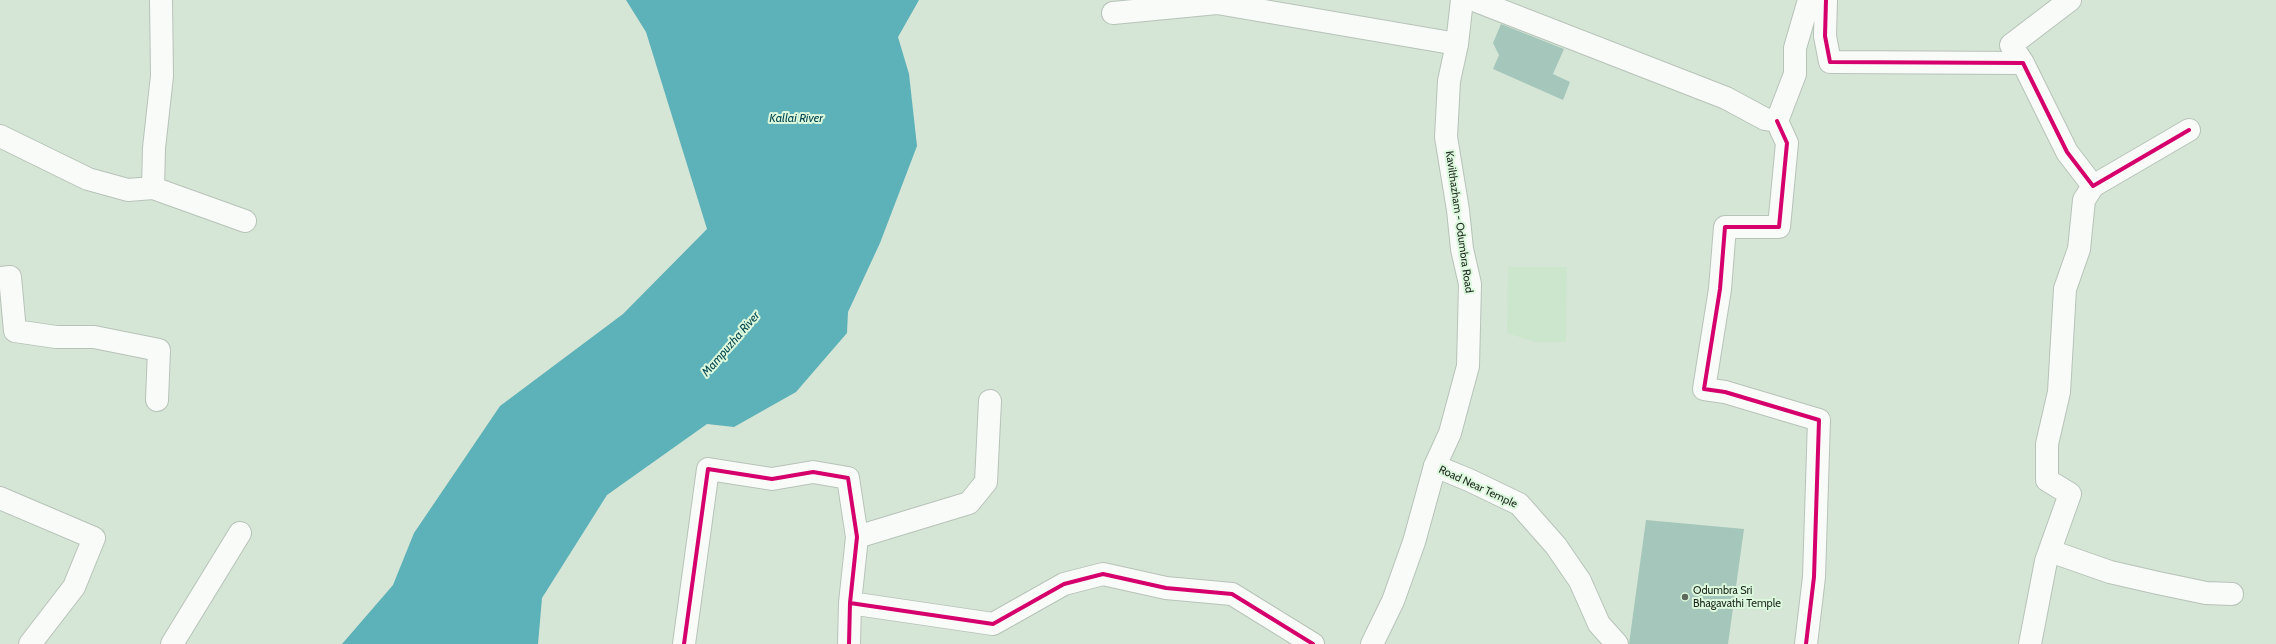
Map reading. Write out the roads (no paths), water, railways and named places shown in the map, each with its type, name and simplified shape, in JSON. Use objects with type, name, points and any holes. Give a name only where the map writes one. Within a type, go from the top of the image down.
[{"type":"street","points":[[153,188],[154,148],[162,76],[161,0]]},
{"type":"street","name":"Kavilthazham - Odumbra Road","points":[[1372,644],[1393,601],[1435,466],[1450,433],[1468,366],[1470,284],[1462,249],[1458,210],[1446,137],[1449,81],[1457,44],[1462,0]]},
{"type":"street","points":[[1474,0],[1726,98],[1765,119],[1777,121]]},
{"type":"street","points":[[1806,644],[1814,577],[1819,420],[1725,392],[1704,389],[1720,289],[1725,227],[1778,227],[1787,143],[1777,121],[1795,74],[1795,48],[1809,0]]},
{"type":"street","points":[[1826,0],[1825,36],[1830,62],[2023,63]]},
{"type":"street","points":[[2070,0],[2011,45],[2023,63],[2067,152],[2093,186]]},
{"type":"street","points":[[1113,13],[1217,3],[1457,44]]},
{"type":"street","points":[[2030,644],[2038,593],[2050,551],[2070,494],[2047,480],[2047,444],[2059,392],[2065,289],[2079,249],[2084,200],[2093,186],[2189,130]]},
{"type":"street","points":[[0,136],[88,179],[128,190],[153,188],[245,220]]},
{"type":"street","points":[[0,278],[10,277],[15,331],[56,337],[94,337],[159,350],[157,400]]},
{"type":"street","points":[[857,536],[969,504],[986,482],[990,400]]},
{"type":"street","name":"Road Near Temple","points":[[1435,466],[1469,480],[1519,504],[1556,546],[1580,581],[1599,624],[1617,644]]},
{"type":"street","points":[[684,644],[708,469],[772,479],[814,472],[848,478],[857,536],[850,603],[849,644]]},
{"type":"street","points":[[0,498],[94,538],[74,587],[30,644]]},
{"type":"street","points":[[172,644],[240,533]]},
{"type":"street","points":[[2050,551],[2110,572],[2206,593],[2232,594]]},
{"type":"street","points":[[850,603],[993,624],[1064,584],[1103,574],[1166,588],[1232,594],[1313,644]]},
{"type":"water","name":"Kallai River","points":[[626,0],[919,0],[898,37],[909,74],[917,146],[880,243],[848,312],[847,333],[796,392],[734,427],[707,424],[607,495],[542,598],[538,644],[342,644],[393,585],[414,533],[500,406],[623,314],[707,229],[646,32]]},
{"type":"place","name":"Odumbra Sri Bhagavathi Temple","points":[[1685,597]]},
{"type":"water label","name":"Mampuzha River","points":[[731,344]]}]
